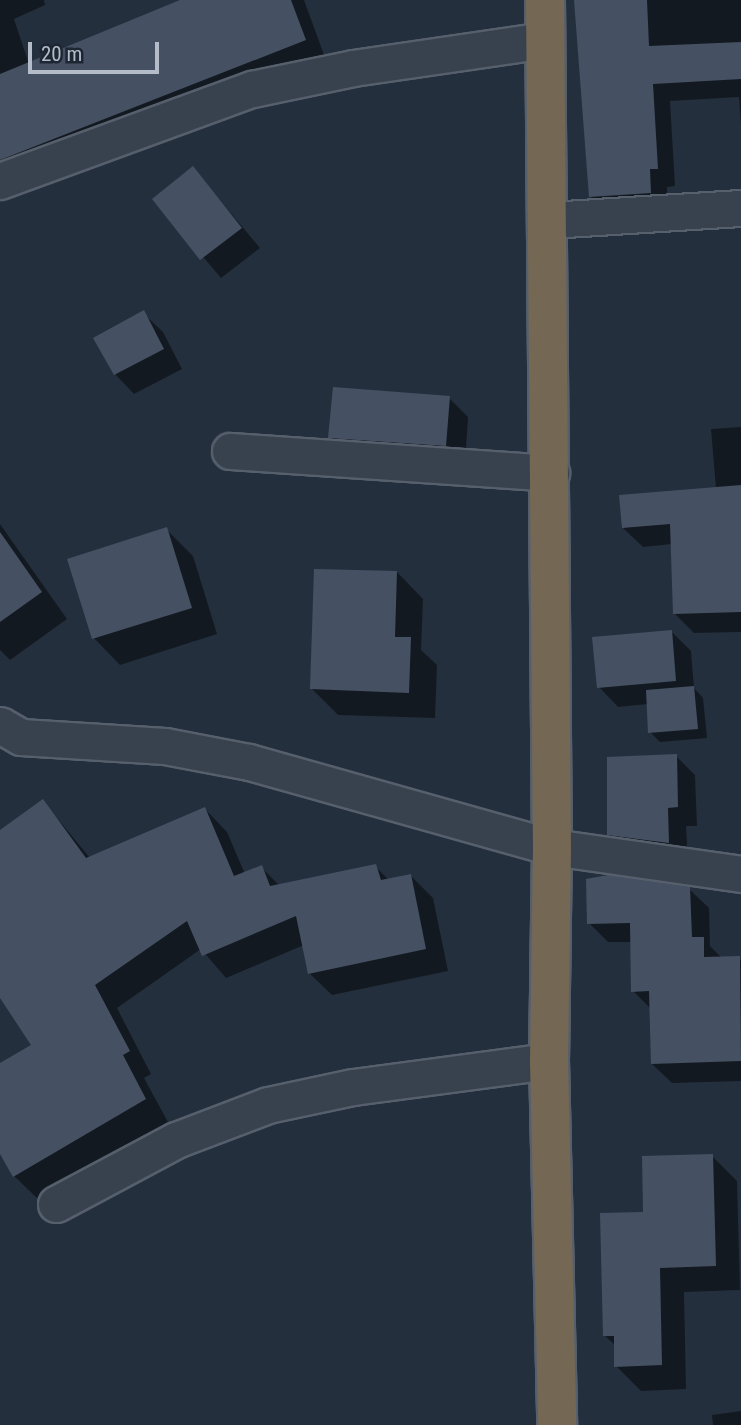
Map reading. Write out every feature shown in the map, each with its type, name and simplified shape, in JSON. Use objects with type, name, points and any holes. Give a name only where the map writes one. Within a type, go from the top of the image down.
[{"type":"highway","points":[[545,0],[551,473],[552,847],[549,1061],[557,1425]]},
{"type":"street","points":[[0,181],[252,89],[353,68],[546,40]]},
{"type":"street","points":[[549,220],[741,208]]},
{"type":"street","points":[[230,450],[551,473]]},
{"type":"street","points":[[7,736],[165,746],[249,762],[552,847],[741,874]]},
{"type":"street","points":[[56,1204],[176,1140],[268,1105],[353,1087],[549,1061]]},
{"type":"building","points":[[180,0],[291,0],[306,40],[0,160],[0,74]]},
{"type":"building","points":[[574,0],[647,0],[649,46],[741,42],[741,79],[653,84],[658,169],[650,169],[651,193],[589,197]]},
{"type":"building","points":[[193,166],[242,228],[200,260],[152,199]]},
{"type":"building","points":[[144,310],[164,349],[114,375],[93,338]]},
{"type":"building","points":[[333,387],[450,396],[446,446],[328,438]]},
{"type":"building","points":[[741,485],[741,612],[673,614],[670,524],[622,528],[619,495]]},
{"type":"building","points":[[167,527],[192,608],[92,639],[67,559]]},
{"type":"building","points":[[0,532],[42,592],[0,622]]},
{"type":"building","points":[[314,569],[397,571],[395,637],[411,637],[409,693],[310,689]]},
{"type":"building","points":[[672,630],[676,681],[597,688],[592,637]]},
{"type":"building","points":[[694,686],[698,729],[648,733],[646,690]]},
{"type":"building","points":[[677,754],[678,807],[668,808],[669,843],[607,835],[607,757]]},
{"type":"building","points":[[43,799],[86,858],[205,807],[234,876],[262,865],[270,886],[376,864],[381,880],[411,874],[426,949],[308,974],[296,916],[202,956],[187,921],[95,985],[130,1051],[123,1055],[146,1099],[13,1177],[0,1154],[0,1063],[31,1045],[0,998],[0,830]]},
{"type":"building","points":[[608,875],[690,887],[692,937],[704,937],[704,957],[740,956],[741,1061],[651,1064],[649,991],[631,992],[630,923],[587,924],[586,879]]},
{"type":"building","points":[[713,1154],[716,1266],[660,1268],[662,1365],[614,1367],[614,1336],[603,1336],[600,1213],[643,1212],[642,1156]]}]
